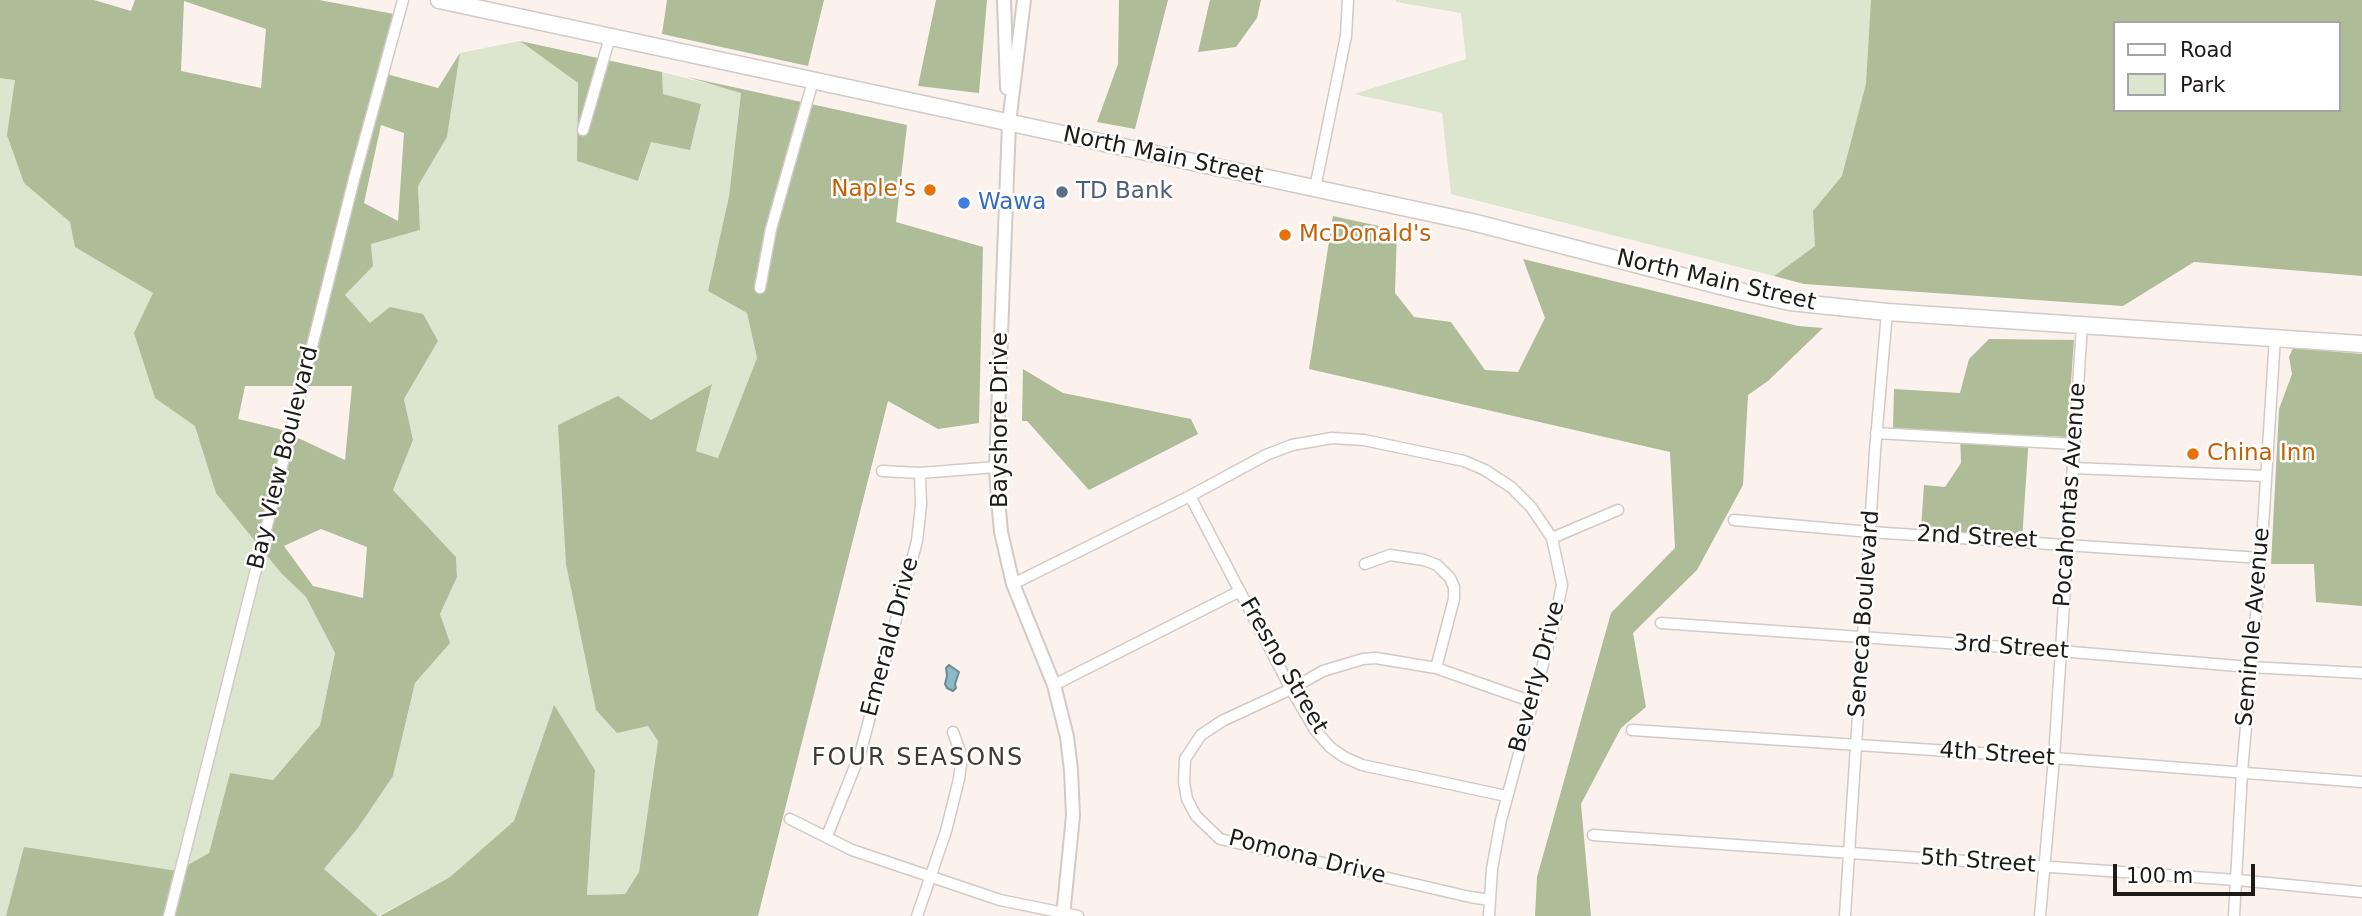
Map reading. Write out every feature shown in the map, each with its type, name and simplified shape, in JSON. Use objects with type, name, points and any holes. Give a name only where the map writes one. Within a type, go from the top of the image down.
[{"type":"highway","name":"North Main Street","points":[[439,0],[1472,222],[1776,299],[1887,312],[2362,344]]},
{"type":"street","name":"Bay View Boulevard","points":[[169,916],[354,179],[403,0]]},
{"type":"street","points":[[1004,0],[1009,123]]},
{"type":"street","points":[[1009,123],[1024,0]]},
{"type":"street","points":[[1315,188],[1346,36],[1348,0]]},
{"type":"street","points":[[583,130],[610,37]]},
{"type":"street","points":[[760,288],[771,229],[813,81]]},
{"type":"street","name":"Bayshore Drive","points":[[1009,123],[996,467],[1001,532],[1013,584],[1054,685],[1067,737],[1073,792],[1071,847],[1063,914]]},
{"type":"street","name":"Seneca Boulevard","points":[[1845,916],[1876,433],[1887,312]]},
{"type":"street","name":"Pocahontas Avenue","points":[[2040,916],[2054,758],[2082,325]]},
{"type":"street","name":"Seminole Avenue","points":[[2234,916],[2242,772],[2261,558],[2274,337]]},
{"type":"street","points":[[1876,433],[2074,444]]},
{"type":"street","name":"Beverly Drive","points":[[1013,584],[1266,455],[1292,445],[1332,438],[1364,440],[1464,461],[1485,470],[1511,487],[1531,507],[1552,538],[1562,584],[1555,621],[1506,796],[1496,845],[1489,916]]},
{"type":"street","points":[[882,471],[919,473],[996,467]]},
{"type":"street","points":[[2074,468],[2266,476]]},
{"type":"street","name":"Emerald Drive","points":[[827,836],[860,754],[917,541],[921,505],[919,473]]},
{"type":"street","name":"Fresno Street","points":[[1190,496],[1291,690],[1315,730],[1330,747],[1362,765],[1506,796]]},
{"type":"street","points":[[1552,538],[1618,510]]},
{"type":"street","name":"2nd Street","points":[[1734,520],[1870,532],[2261,558]]},
{"type":"street","points":[[1365,564],[1390,555],[1437,565],[1450,578],[1454,587],[1454,599],[1436,668]]},
{"type":"street","points":[[1054,685],[1240,591]]},
{"type":"street","name":"3rd Street","points":[[1661,623],[2362,673]]},
{"type":"street","name":"Pomona Drive","points":[[1490,900],[1220,839],[1200,821],[1191,808],[1184,791],[1185,759],[1201,735],[1222,721],[1291,690],[1322,671],[1363,659],[1376,658],[1436,668],[1533,702]]},
{"type":"street","name":"4th Street","points":[[1632,730],[2362,782]]},
{"type":"street","points":[[917,916],[946,831],[959,779],[962,758],[953,732]]},
{"type":"street","points":[[790,819],[852,850],[1000,900],[1078,916]]},
{"type":"street","name":"5th Street","points":[[1593,835],[2237,880],[2362,892]]},
{"type":"green space","points":[[0,0],[94,0],[131,11],[135,0],[319,0],[394,14],[383,73],[438,88],[460,53],[447,137],[418,186],[420,230],[371,244],[373,266],[345,295],[370,323],[390,307],[423,314],[438,341],[404,399],[413,440],[393,490],[456,557],[457,577],[440,614],[450,643],[415,683],[393,776],[358,828],[324,869],[378,916],[6,916],[24,847],[177,871],[209,853],[230,773],[273,780],[320,725],[335,653],[306,597],[281,573],[216,493],[195,426],[155,398],[134,333],[153,293],[75,247],[70,222],[24,183],[7,135],[15,80],[0,78]],"holes":[[[184,1],[266,29],[261,88],[181,71]],[[381,125],[404,133],[398,221],[364,203]],[[245,386],[352,386],[345,460],[279,429],[238,419]],[[321,529],[367,547],[363,598],[313,586],[284,546]]]},
{"type":"green space","points":[[667,0],[824,0],[808,66],[662,34]]},
{"type":"green space","points":[[936,0],[987,0],[979,93],[918,86]]},
{"type":"green space","points":[[1119,0],[1168,0],[1135,129],[1097,122],[1118,64]]},
{"type":"green space","points":[[1210,0],[1261,0],[1257,18],[1236,47],[1198,52]]},
{"type":"green space","points":[[1396,0],[2362,0],[2362,272],[1815,238],[1815,246],[1774,276],[1451,194],[1442,113],[1354,94],[1466,59],[1461,13]]},
{"type":"green space","points":[[1871,0],[2362,0],[2362,276],[2194,262],[2123,306],[1804,284],[1774,276],[1815,246],[1813,211],[1842,176],[1866,84]]},
{"type":"green space","points":[[0,37],[252,90],[174,411],[192,423],[245,386],[238,419],[279,429],[253,538],[281,573],[306,597],[335,653],[320,725],[273,780],[230,773],[209,853],[177,871],[160,916],[0,916]]},
{"type":"green space","points":[[520,41],[578,83],[577,161],[639,181],[651,141],[701,104],[663,94],[662,72],[741,92],[729,196],[708,291],[747,313],[757,358],[719,458],[696,451],[712,385],[650,420],[648,726],[658,741],[639,872],[625,894],[587,895],[595,770],[554,706],[514,821],[450,877],[378,916],[324,869],[358,828],[393,776],[415,683],[449,643],[440,614],[457,577],[456,557],[393,490],[413,440],[404,399],[438,341],[370,323],[345,295],[372,266],[371,244],[420,230],[418,186],[447,137],[460,53]]},
{"type":"green space","points":[[520,41],[662,72],[663,94],[701,104],[690,150],[651,142],[638,181],[577,161],[578,83]]},
{"type":"green space","points":[[687,77],[907,125],[896,222],[983,247],[979,423],[938,429],[888,401],[758,916],[380,916],[450,877],[514,821],[554,705],[595,770],[587,895],[625,894],[639,872],[658,741],[648,726],[617,733],[596,710],[566,564],[558,425],[618,396],[651,420],[712,384],[696,451],[718,458],[757,358],[747,313],[708,291],[729,196],[741,93]]},
{"type":"green space","points":[[1333,216],[1397,230],[1395,293],[1414,317],[1451,322],[1485,370],[1518,372],[1545,318],[1523,259],[1798,326],[1823,328],[1768,381],[1748,395],[1743,485],[1697,570],[1633,633],[1646,707],[1621,728],[1581,804],[1591,916],[1535,916],[1537,877],[1611,613],[1675,548],[1670,452],[1309,369]]},
{"type":"green space","points":[[1989,339],[2074,340],[2067,437],[2029,435],[2022,540],[1921,529],[1924,485],[1945,487],[1961,463],[1960,433],[1893,428],[1894,389],[1960,393],[1969,359]]},
{"type":"green space","points":[[2293,348],[2362,354],[2362,606],[2316,602],[2314,564],[2271,564],[2279,409],[2292,374],[2289,357]]},
{"type":"green space","points":[[1023,369],[1063,393],[1191,419],[1198,434],[1089,490],[1027,421],[1022,421]]},
{"type":"water","points":[[949,665],[959,672],[953,691],[945,684],[946,668]]},
{"type":"place","name":"Naple's","points":[[930,190]]},
{"type":"place","name":"TD Bank","points":[[1062,192]]},
{"type":"place","name":"Wawa","points":[[964,203]]},
{"type":"place","name":"McDonald's","points":[[1285,235]]},
{"type":"place","name":"China Inn","points":[[2193,454]]},
{"type":"district","name":"FOUR SEASONS","points":[[918,759]]}]
